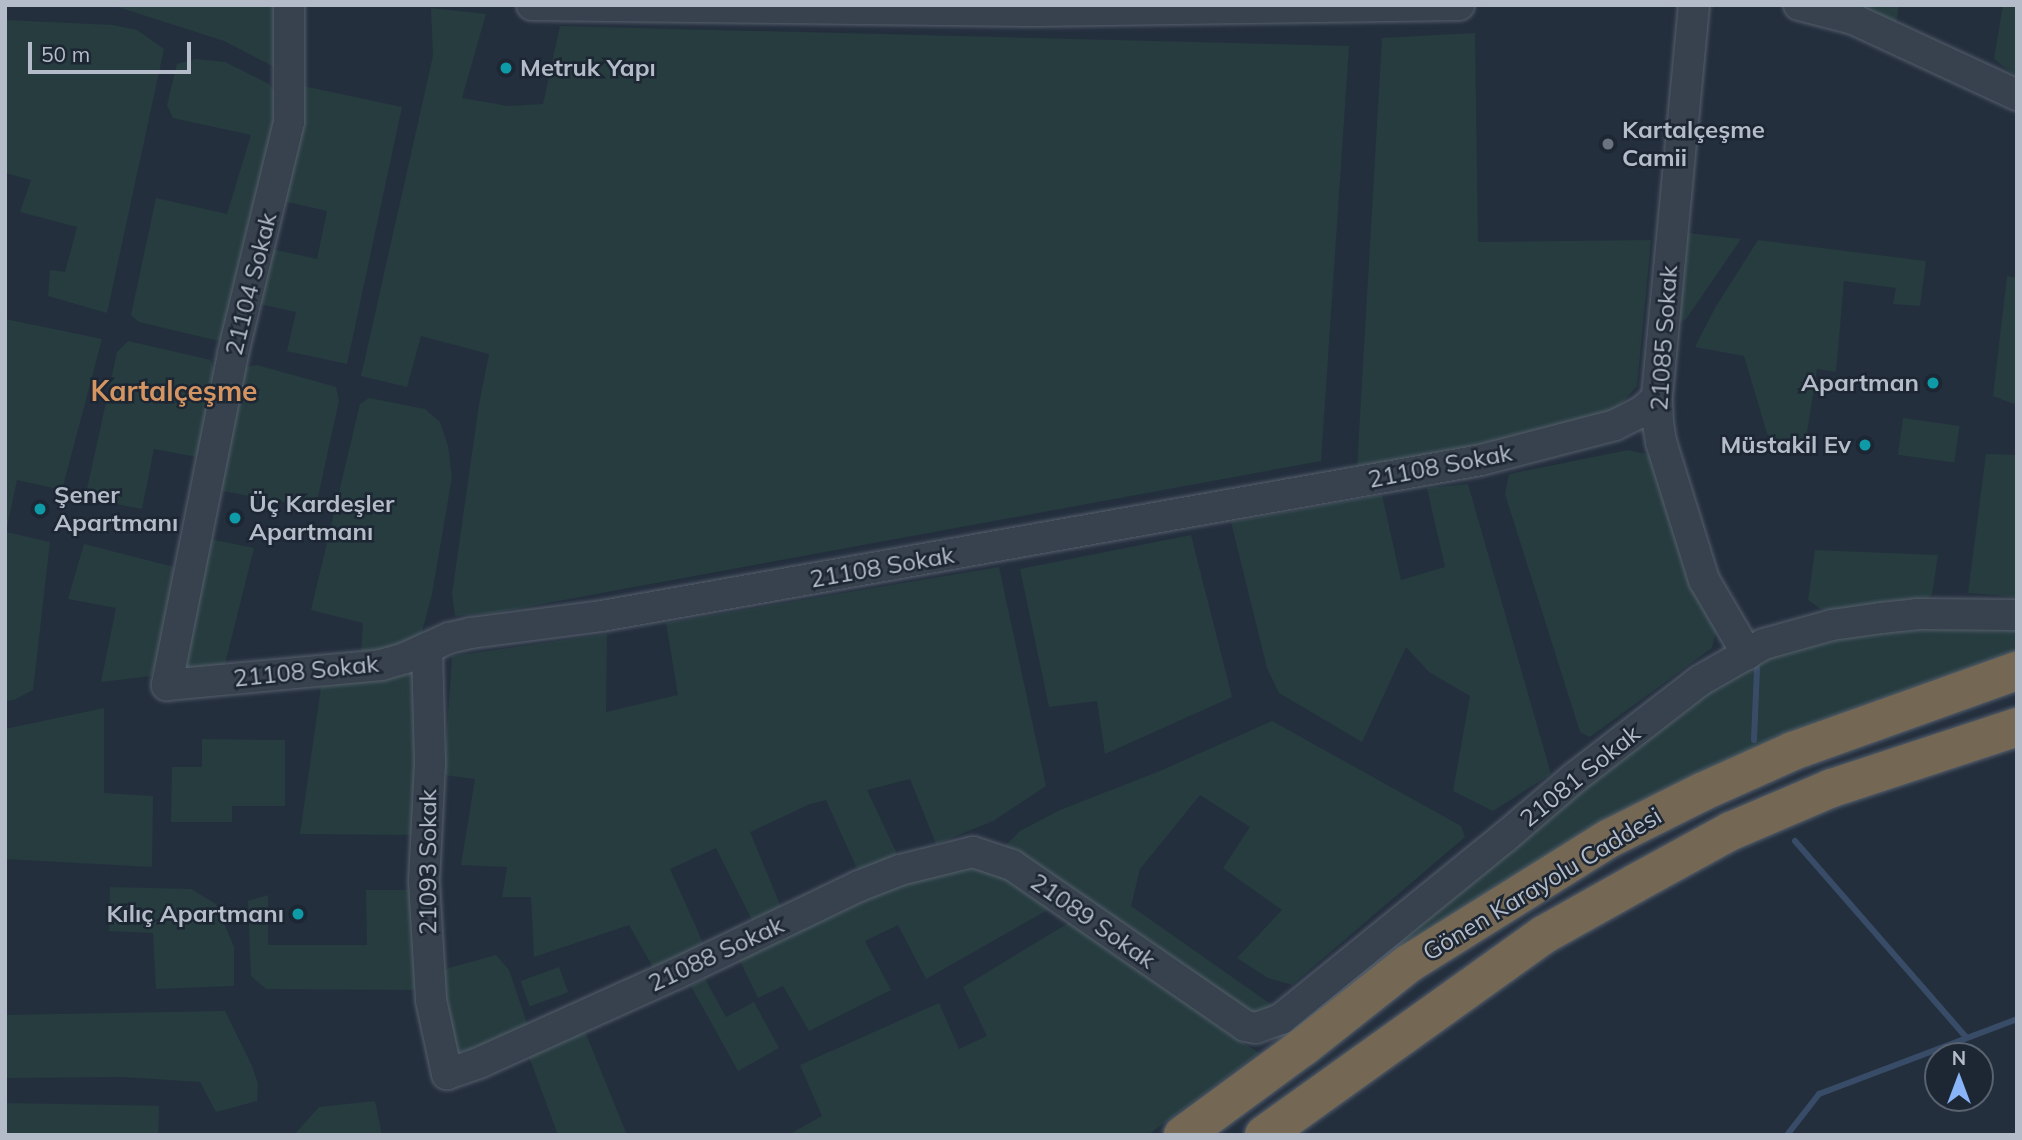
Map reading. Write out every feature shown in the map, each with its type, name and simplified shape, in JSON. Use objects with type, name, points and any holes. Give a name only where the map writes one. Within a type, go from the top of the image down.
[{"type":"highway","name":"Gönen Karayolu Caddesi","points":[[1183,1135],[1303,1047],[1408,964],[1610,838],[1793,751],[2017,671]]},
{"type":"highway","name":"Gönen Karayolu Caddesi","points":[[1264,1135],[1545,934],[1646,877],[1731,831],[1832,788],[2017,727]]},
{"type":"street","name":"21104 Sokak","points":[[167,685],[233,354],[287,132],[290,87],[289,5]]},
{"type":"street","points":[[532,5],[1036,11],[1459,5]]},
{"type":"street","name":"21085 Sokak","points":[[1694,5],[1657,398],[1661,442],[1704,580],[1747,654]]},
{"type":"street","points":[[1799,5],[1853,19],[2017,95]]},
{"type":"street","name":"21108 Sokak","points":[[167,685],[381,665],[449,638],[471,633],[602,616],[1442,468],[1597,431],[1644,410],[1657,398]]},
{"type":"street","name":"21108 Sokak","points":[[1597,431],[1661,442]]},
{"type":"street","name":"21081 Sokak","points":[[1196,993],[1245,1026],[1256,1028],[1281,1019],[1506,838],[1574,778],[1701,680],[1764,644],[1832,625],[1881,618],[1917,614],[2017,615]]},
{"type":"street","name":"21093 Sokak","points":[[427,648],[430,763],[424,881],[431,1000],[447,1074]]},
{"type":"street","name":"21088 Sokak","points":[[447,1074],[481,1062],[676,974],[889,874],[960,853],[988,855]]},
{"type":"street","name":"21089 Sokak","points":[[988,855],[1012,865],[1196,993]]},
{"type":"green space","points":[[98,5],[282,5],[276,68],[224,41],[118,7]]},
{"type":"green space","points":[[1835,5],[1899,5],[1896,24]]},
{"type":"green space","points":[[2003,5],[2017,5],[2017,77],[1994,59]]},
{"type":"green space","points":[[431,8],[486,14],[462,98],[508,106],[543,104],[560,26],[1349,46],[1321,461],[493,613],[455,616],[452,594],[479,404],[489,354],[421,336],[407,387],[361,376],[433,56]]},
{"type":"green space","points":[[5,20],[113,25],[137,30],[164,49],[107,313],[48,296],[50,270],[65,272],[77,227],[20,212],[31,180],[5,173]]},
{"type":"green space","points":[[1475,33],[1478,242],[1651,240],[1637,386],[1615,411],[1578,425],[1357,468],[1382,38]]},
{"type":"green space","points":[[196,59],[225,62],[269,84],[278,96],[277,128],[223,342],[139,322],[131,315],[156,198],[227,214],[251,135],[173,118],[167,105],[177,64]]},
{"type":"green space","points":[[303,86],[402,107],[347,364],[287,351],[296,312],[255,303],[267,248],[317,259],[327,211],[279,200]]},
{"type":"green space","points":[[1688,233],[1741,239],[1686,319],[1677,323]]},
{"type":"green space","points":[[1758,240],[1926,261],[1920,306],[1893,304],[1896,288],[1844,281],[1836,372],[1817,369],[1805,445],[1769,440],[1744,356],[1695,347],[1715,308]]},
{"type":"green space","points":[[2007,276],[2017,278],[2017,405],[1993,396]]},
{"type":"green space","points":[[5,319],[102,339],[62,490],[17,480],[6,532],[50,542],[33,690],[14,700],[5,701]]},
{"type":"green space","points":[[128,341],[211,360],[215,375],[197,457],[154,449],[142,509],[85,498],[117,352]]},
{"type":"green space","points":[[257,365],[336,387],[339,401],[316,506],[308,507],[218,490],[242,368]]},
{"type":"green space","points":[[369,398],[425,409],[440,422],[448,446],[452,477],[432,594],[419,643],[361,655],[363,623],[311,610],[360,404]]},
{"type":"green space","points":[[1903,418],[1959,426],[1954,463],[1898,455]]},
{"type":"green space","points":[[1628,450],[1655,456],[1717,626],[1712,648],[1590,737],[1580,732],[1505,494],[1509,474]]},
{"type":"green space","points":[[1986,454],[2017,455],[2017,597],[1968,593]]},
{"type":"green space","points":[[1468,484],[1551,774],[1493,811],[1453,791],[1470,696],[1429,672],[1406,647],[1362,742],[1279,693],[1267,668],[1231,522],[1382,495],[1401,580],[1445,567],[1427,488]]},
{"type":"green space","points":[[1191,535],[1232,697],[1105,754],[1097,701],[1049,707],[1020,569]]},
{"type":"green space","points":[[209,539],[254,548],[224,668],[175,672]]},
{"type":"green space","points":[[84,544],[174,567],[163,639],[151,676],[101,682],[116,608],[68,599]]},
{"type":"green space","points":[[1815,550],[1938,555],[1932,595],[1925,599],[1832,612],[1819,608],[1808,600]]},
{"type":"green space","points":[[999,567],[1046,786],[993,821],[936,844],[910,779],[867,790],[897,854],[859,873],[826,800],[810,804],[750,832],[781,907],[752,920],[716,848],[670,869],[704,945],[654,969],[629,925],[534,957],[531,897],[502,897],[507,867],[461,865],[475,779],[444,775],[452,656],[607,634],[606,712],[678,695],[666,623]]},
{"type":"green space","points":[[1958,624],[2017,626],[2017,658],[1936,679],[1798,729],[1371,970],[1363,963],[1560,805],[1744,666],[1830,635]]},
{"type":"green space","points":[[412,673],[420,741],[416,835],[300,834],[321,687]]},
{"type":"green space","points":[[104,708],[104,793],[153,796],[152,867],[5,859],[5,729]]},
{"type":"green space","points":[[1272,721],[1461,826],[1465,837],[1292,985],[1268,978],[1237,958],[1282,910],[1223,868],[1250,827],[1200,795],[1140,869],[1131,906],[1272,1005],[1251,1013],[1011,856],[1006,845],[1020,831],[1060,810],[1160,771]]},
{"type":"green space","points":[[202,739],[285,740],[285,806],[232,806],[232,822],[171,822],[172,767],[202,767]]},
{"type":"green space","points":[[992,866],[1048,898],[1049,909],[926,979],[898,925],[865,941],[891,990],[809,1031],[783,986],[758,998],[739,959],[930,868]]},
{"type":"green space","points":[[110,887],[191,889],[216,904],[234,947],[234,986],[156,989],[153,933],[109,931]]},
{"type":"green space","points":[[366,890],[418,890],[422,990],[266,989],[251,976],[248,901],[268,895],[268,945],[367,945]]},
{"type":"green space","points":[[1075,919],[1222,1029],[1259,1053],[1148,1135],[788,1135],[822,1116],[800,1065],[939,1003],[959,1049],[987,1036],[963,987]]},
{"type":"green space","points":[[496,955],[509,970],[528,1026],[465,1052],[449,1049],[438,971]]},
{"type":"green space","points":[[559,967],[568,992],[530,1006],[520,981]]},
{"type":"green space","points":[[705,979],[726,1017],[754,1002],[779,1048],[738,1071],[691,986]]},
{"type":"green space","points":[[225,1011],[252,1066],[258,1084],[257,1101],[216,1112],[200,1082],[123,1077],[6,1078],[5,1075],[5,1015]]},
{"type":"green space","points":[[584,1029],[627,1135],[558,1135],[528,1054]]},
{"type":"green space","points":[[375,1101],[382,1135],[294,1135],[319,1107]]},
{"type":"green space","points":[[5,1103],[159,1106],[158,1135],[5,1135]]},
{"type":"waterway","points":[[1754,740],[1757,668]]},
{"type":"waterway","points":[[1795,841],[1966,1037]]},
{"type":"waterway","points":[[1787,1135],[1819,1094],[2017,1019]]},
{"type":"place","name":"Metruk Yapı","points":[[506,68]]},
{"type":"place","name":"Kartalçeşme Camii","points":[[1608,144]]},
{"type":"place","name":"Apartman","points":[[1933,383]]},
{"type":"place","name":"Müstakil Ev","points":[[1865,445]]},
{"type":"place","name":"Şener Apartmanı","points":[[40,509]]},
{"type":"place","name":"Üç Kardeşler Apartmanı","points":[[235,518]]},
{"type":"place","name":"Kılıç Apartmanı","points":[[298,914]]},
{"type":"district","name":"Kartalçeşme","points":[[174,391]]}]
